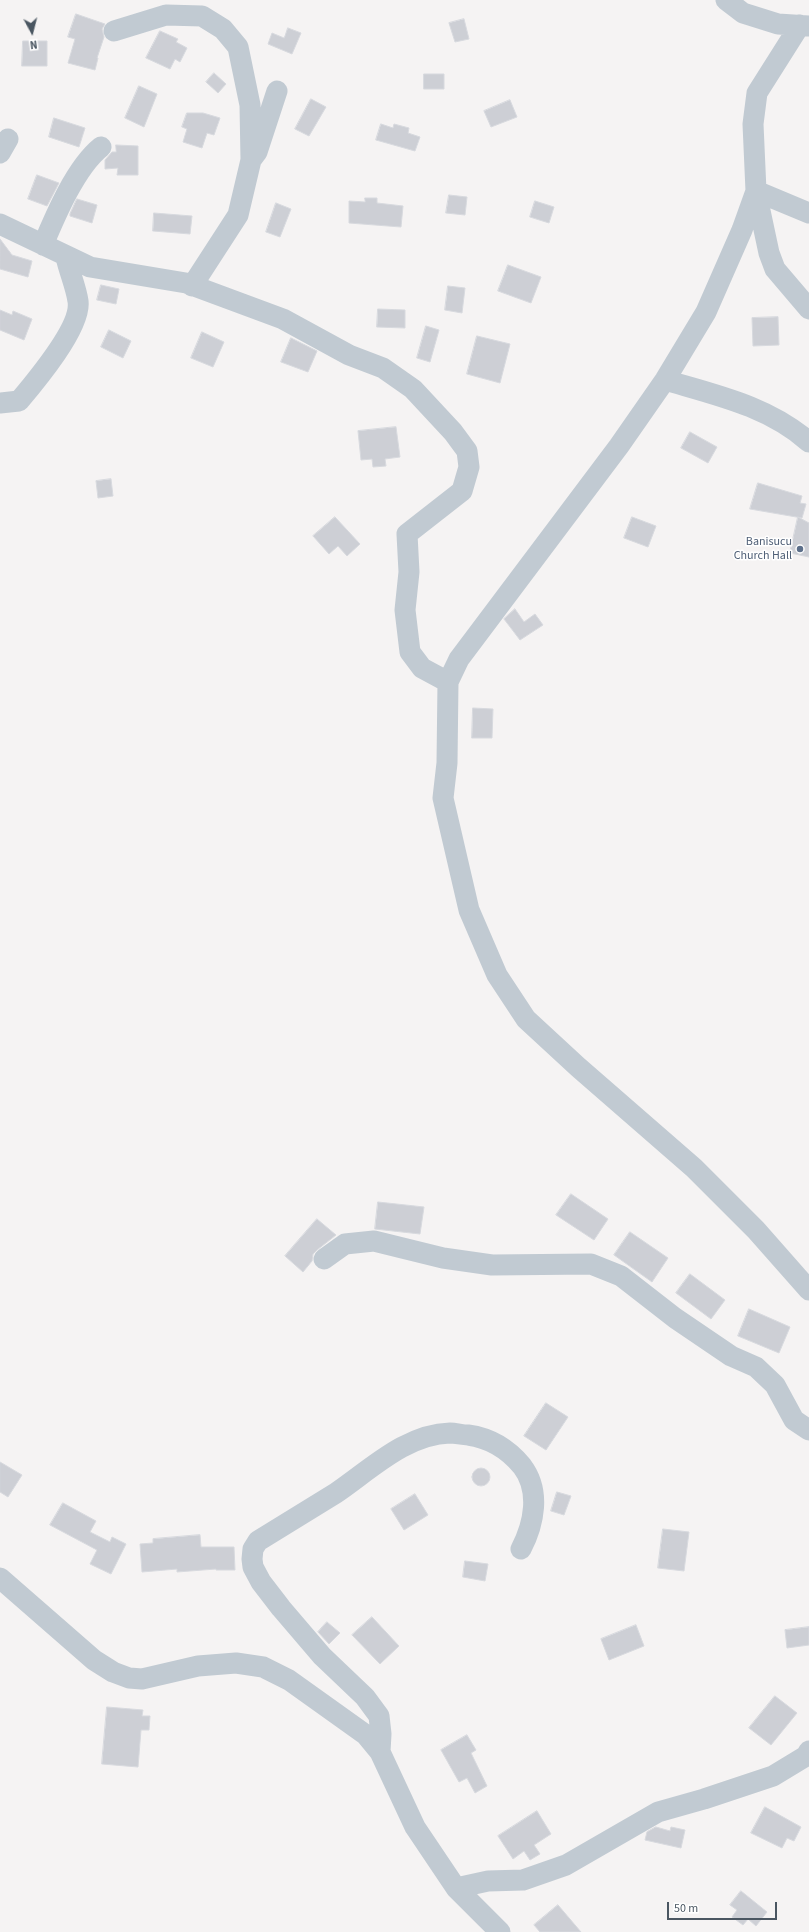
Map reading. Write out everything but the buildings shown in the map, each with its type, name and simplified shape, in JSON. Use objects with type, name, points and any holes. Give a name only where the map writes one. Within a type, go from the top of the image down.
[{"type":"street","points":[[726,0],[743,13],[778,24],[804,25]]},
{"type":"street","points":[[114,31],[166,15],[202,16],[223,29],[238,47],[250,105],[251,160],[238,215],[192,286]]},
{"type":"street","points":[[804,25],[757,93],[753,124],[756,191],[769,253],[775,268],[809,310]]},
{"type":"street","points":[[251,160],[257,152],[277,91]]},
{"type":"street","points":[[43,245],[53,221],[78,174],[94,153],[101,147]]},
{"type":"street","points":[[756,191],[809,213]]},
{"type":"street","points":[[756,191],[742,230],[706,312],[665,380],[619,446],[458,659],[448,682],[447,763],[443,798],[469,910],[497,974],[526,1019],[578,1067],[694,1168],[756,1230],[809,1290]]},
{"type":"street","points":[[0,224],[66,257],[90,267],[186,283],[283,319],[349,354],[384,368],[413,389],[453,432],[467,451],[469,467],[462,491],[407,534],[409,572],[405,610],[410,652],[422,668],[448,682]]},
{"type":"street","points":[[0,403],[19,401],[57,350],[75,321],[78,302],[66,257]]},
{"type":"street","points":[[665,380],[748,404],[779,419],[809,442]]},
{"type":"street","points":[[324,1259],[345,1244],[374,1241],[443,1258],[492,1265],[591,1264],[621,1276],[675,1318],[731,1356],[756,1367],[775,1385],[794,1420],[809,1430]]},
{"type":"street","points":[[380,1752],[382,1734],[378,1716],[365,1696],[322,1656],[261,1582],[253,1567],[252,1559],[253,1549],[258,1541],[336,1492],[395,1451],[423,1439],[450,1433],[478,1436],[504,1448],[522,1467],[532,1487],[535,1510],[530,1533],[521,1549]]},
{"type":"street","points":[[0,1578],[94,1660],[113,1672],[129,1678],[142,1679],[198,1666],[236,1663],[263,1667],[289,1680],[366,1735],[380,1752],[415,1827],[456,1888],[500,1932]]},
{"type":"street","points":[[456,1888],[488,1881],[523,1880],[566,1865],[658,1812],[704,1799],[773,1776],[806,1756],[809,1752]]},
{"type":"place","name":"Banisucu Church Hall","points":[[800,549]]}]
